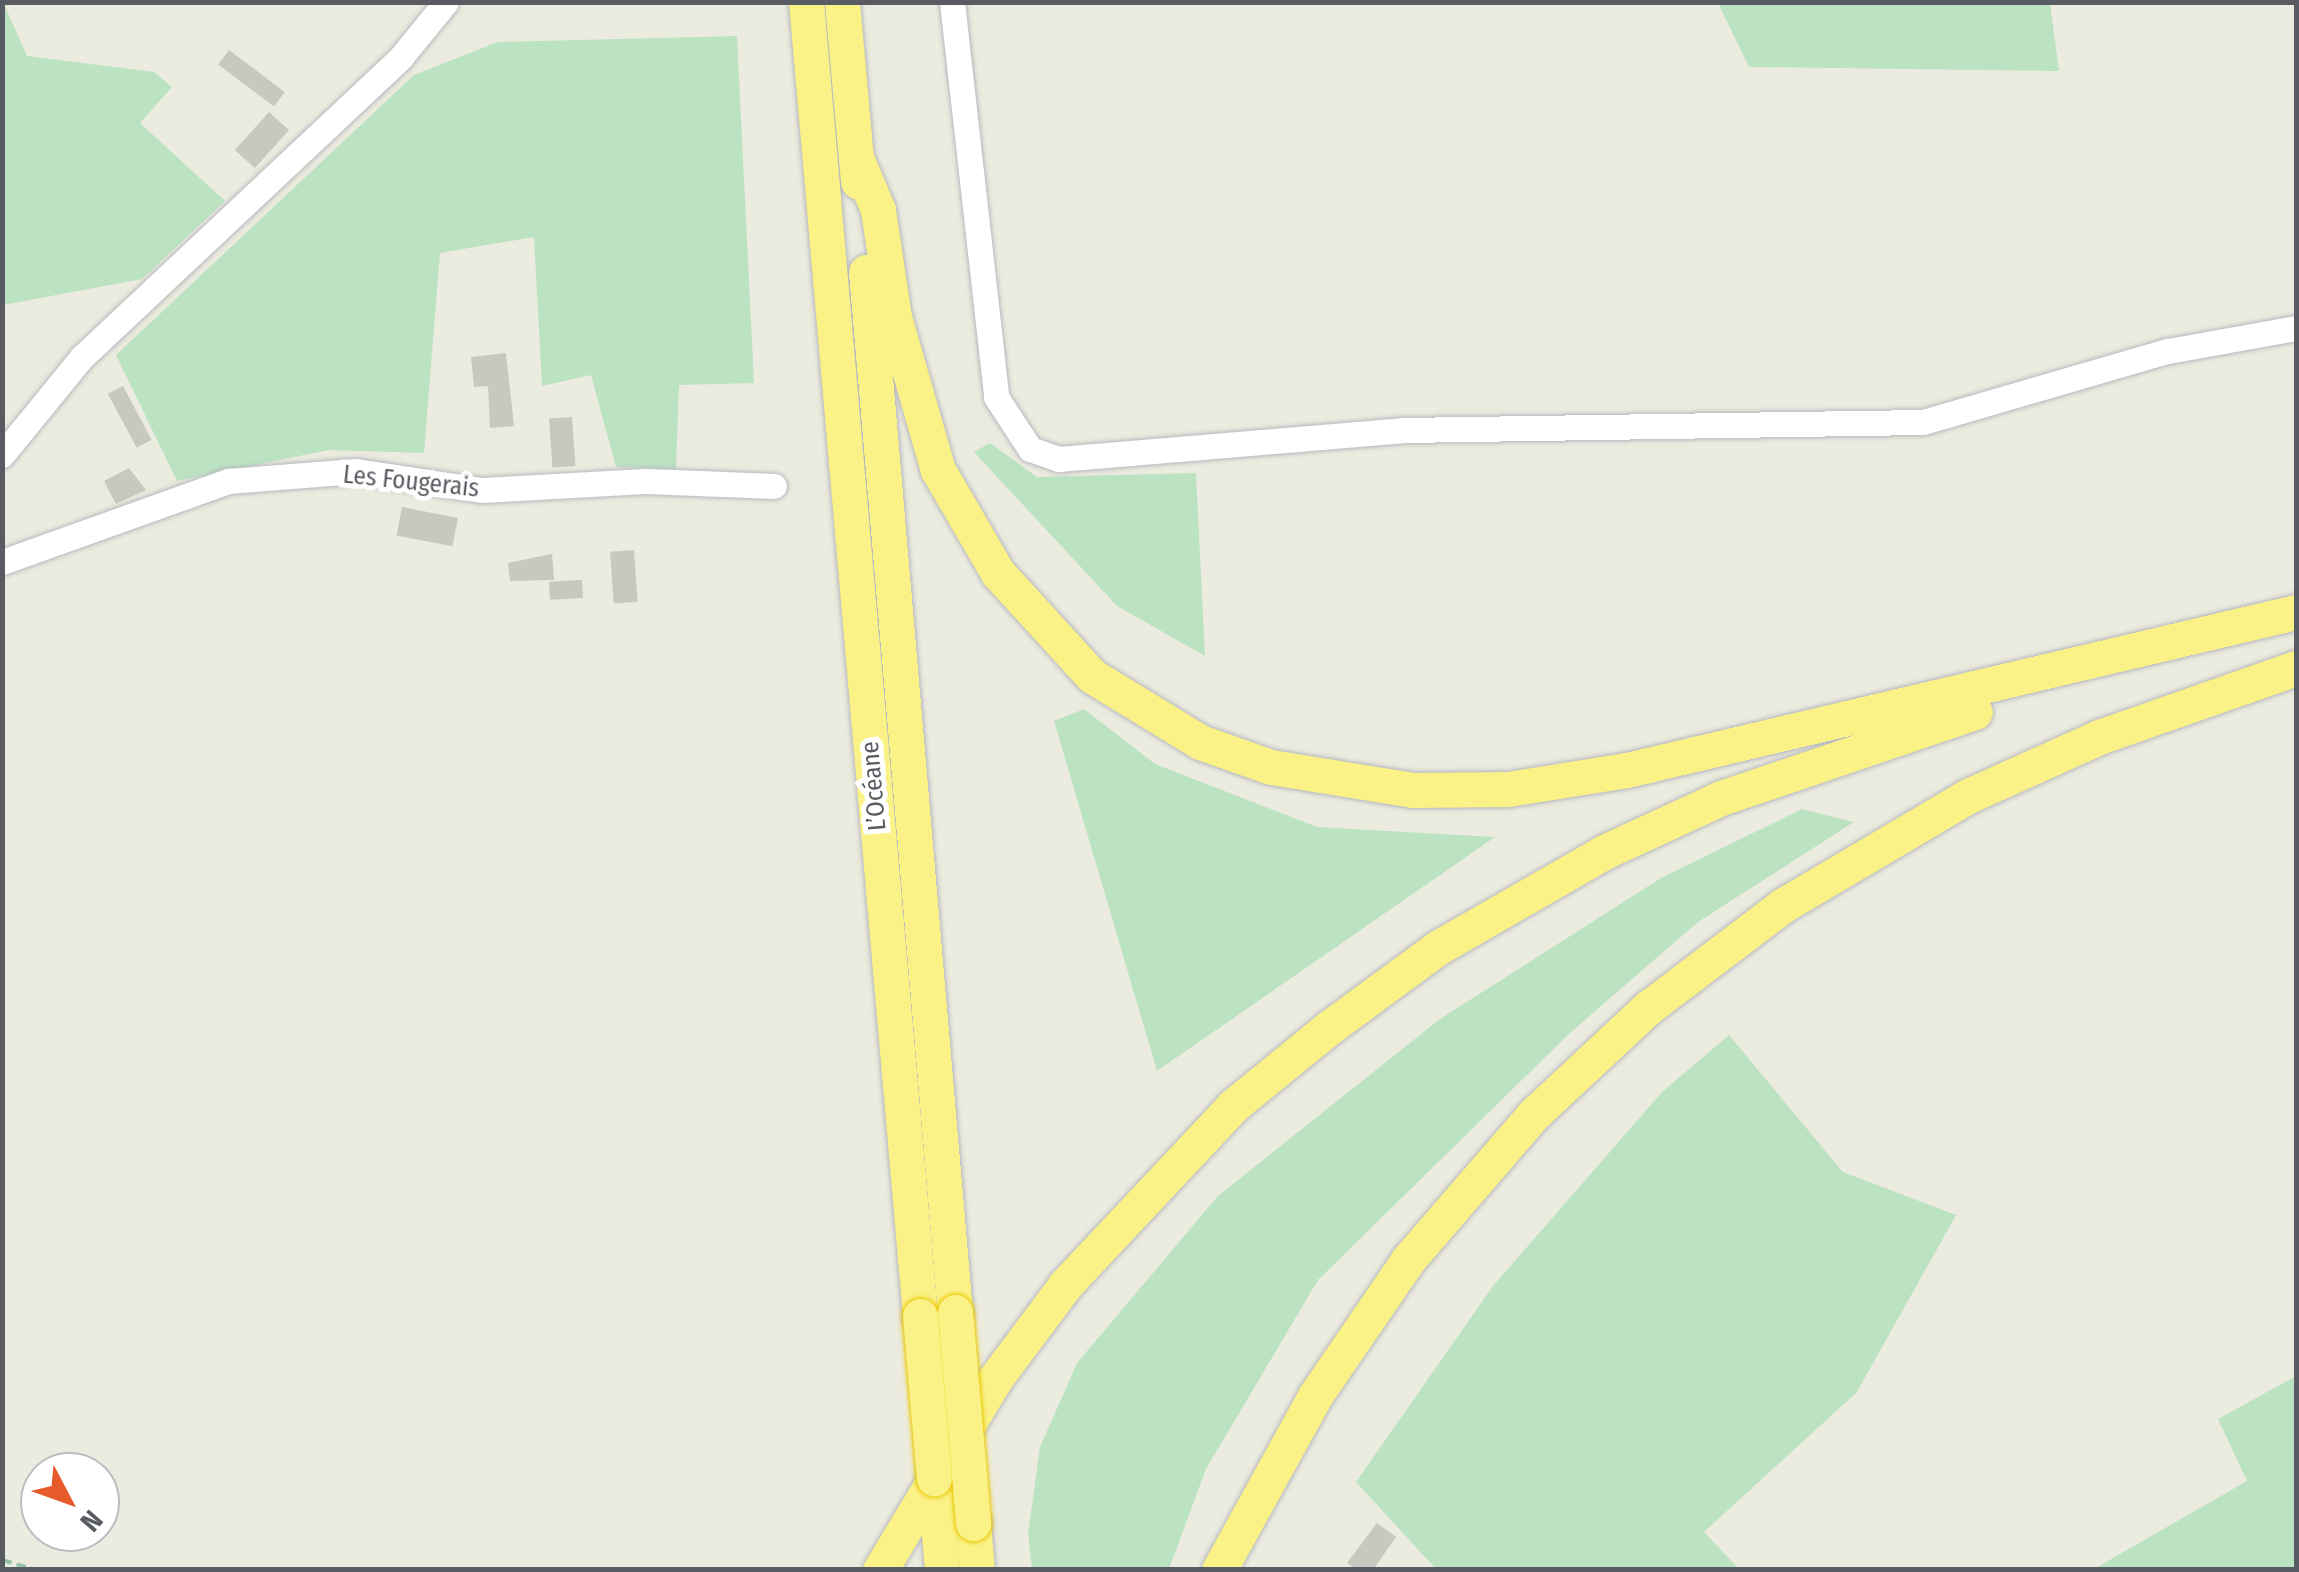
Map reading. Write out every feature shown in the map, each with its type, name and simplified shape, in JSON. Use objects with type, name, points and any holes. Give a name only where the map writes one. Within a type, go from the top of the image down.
[{"type":"highway","name":"L’Océane","points":[[806,2],[920,1316],[956,1525],[977,1570]]},
{"type":"highway","name":"L’Océane","points":[[842,2],[955,1312],[956,1525],[942,1570]]},
{"type":"highway","points":[[857,160],[878,210],[894,317],[938,470],[988,558],[1092,676],[1200,742],[1271,767],[1413,790],[1508,789],[1646,765],[2296,612]]},
{"type":"highway","points":[[880,1570],[995,1378],[1157,1180],[1233,1106],[1439,947],[1604,852],[1804,766],[2296,625]]},
{"type":"highway","points":[[1219,1570],[1283,1451],[1378,1300],[1459,1198],[1585,1064],[1702,965],[1844,865],[1968,796],[2099,736],[2296,668]]},
{"type":"highway","points":[[1239,1570],[1271,1506],[1283,1451]]},
{"type":"street","points":[[2,455],[82,357],[400,57],[446,2]]},
{"type":"street","points":[[952,2],[996,397],[1030,449],[1058,459],[1402,430],[1924,422],[2168,351],[2296,328]]},
{"type":"street","name":"Les Fougerais","points":[[2,562],[228,481],[356,471],[482,490],[645,482],[774,486]]},
{"type":"path","points":[[2,1560],[36,1570]]},
{"type":"green space","points":[[3,2],[27,56],[154,72],[172,87],[140,123],[225,201],[142,279],[3,305]]},
{"type":"green space","points":[[1718,3],[2050,3],[2059,71],[1749,67]]},
{"type":"green space","points":[[737,36],[754,383],[679,385],[676,469],[616,467],[591,375],[542,386],[534,237],[440,253],[424,453],[329,450],[177,481],[116,355],[414,75],[498,42]]},
{"type":"green space","points":[[990,443],[1037,477],[1196,473],[1205,656],[1117,606],[974,452]]},
{"type":"green space","points":[[1084,709],[1155,764],[1317,827],[1495,837],[1157,1071],[1054,721]]},
{"type":"green space","points":[[1802,809],[1854,822],[1698,922],[1571,1032],[1318,1280],[1206,1469],[1169,1569],[1032,1569],[1028,1534],[1040,1447],[1077,1363],[1218,1196],[1440,1019],[1661,878]]},
{"type":"green space","points":[[1729,1035],[1843,1172],[1956,1215],[1857,1392],[1704,1532],[1739,1569],[1436,1569],[1356,1482],[1493,1286],[1662,1092]]},
{"type":"green space","points":[[2296,1376],[2296,1569],[2094,1569],[2247,1481],[2218,1419]]},
{"type":"building","points":[[229,50],[285,92],[274,107],[218,64]]},
{"type":"building","points":[[269,112],[289,130],[255,168],[235,150]]},
{"type":"building","points":[[506,353],[514,426],[490,428],[488,386],[474,387],[471,357]]},
{"type":"building","points":[[123,386],[152,440],[137,448],[108,394]]},
{"type":"building","points":[[572,417],[575,466],[552,467],[549,419]]},
{"type":"building","points":[[129,468],[146,490],[116,504],[104,481]]},
{"type":"building","points":[[402,507],[458,518],[452,546],[396,535]]},
{"type":"building","points":[[634,550],[638,602],[614,604],[610,552]]},
{"type":"building","points":[[552,554],[554,580],[510,581],[508,563]]},
{"type":"building","points":[[582,580],[583,598],[550,600],[549,582]]},
{"type":"building","points":[[1377,1523],[1396,1537],[1373,1570],[1357,1570],[1347,1563]]}]
